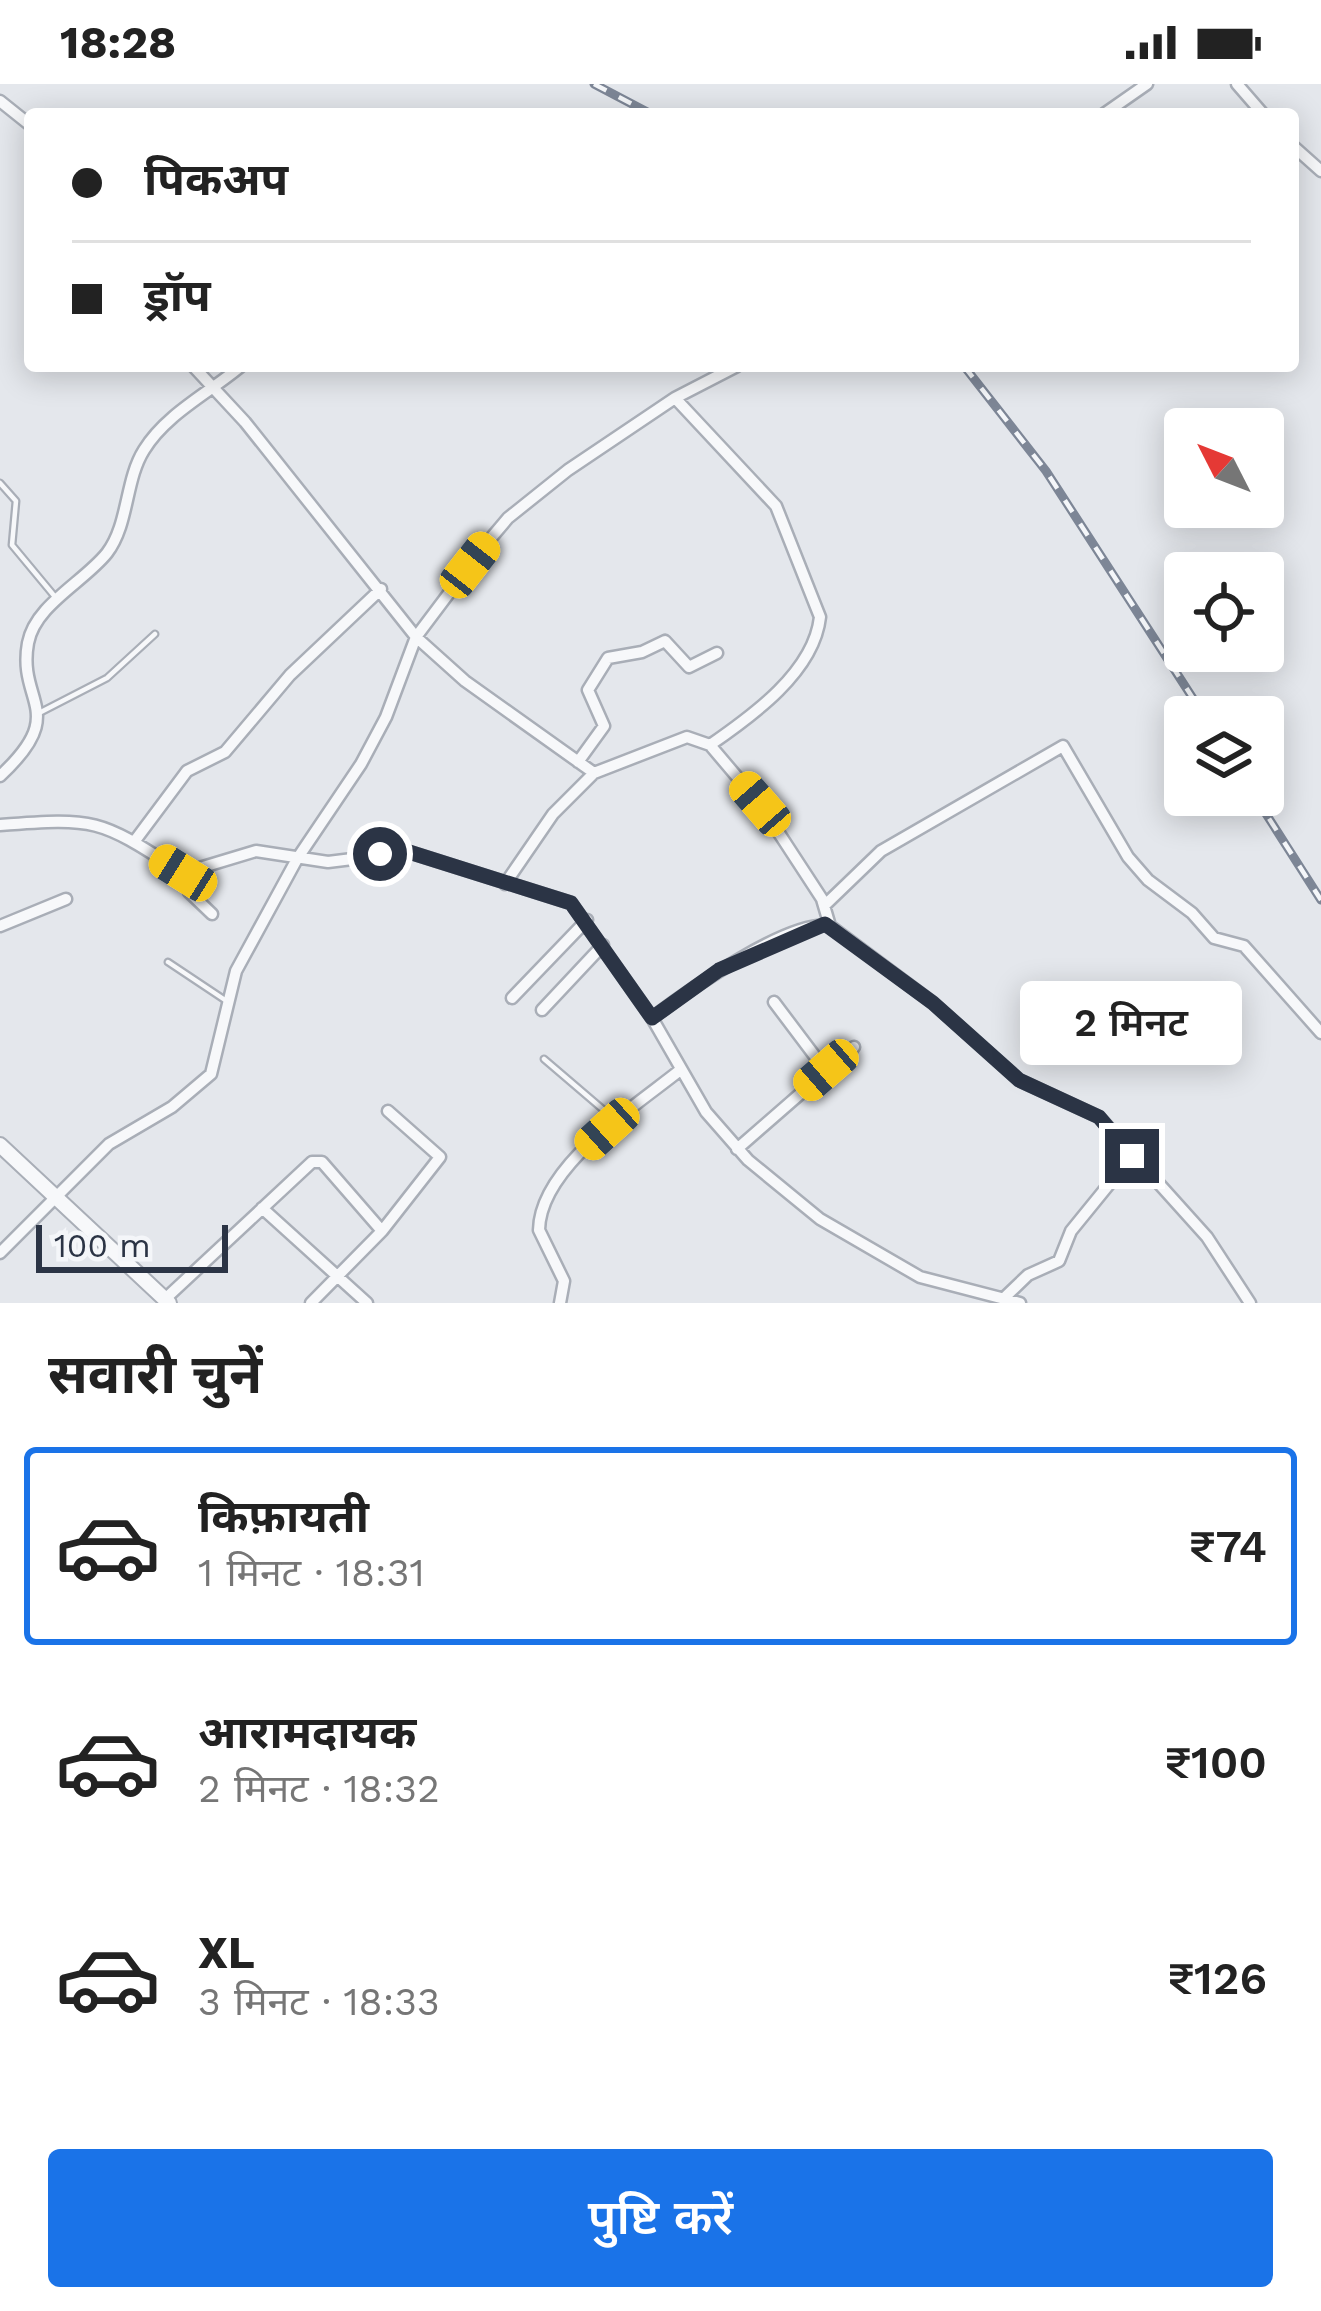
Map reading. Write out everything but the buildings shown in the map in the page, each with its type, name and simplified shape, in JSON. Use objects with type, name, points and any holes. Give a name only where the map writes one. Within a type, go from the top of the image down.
[{"type":"street","points":[[1113,108],[1148,84]]},
{"type":"street","points":[[1237,84],[1257,108]]},
{"type":"street","points":[[0,101],[24,120]]},
{"type":"street","points":[[200,372],[416,637],[465,681],[594,773]]},
{"type":"street","points":[[0,776],[37,728],[41,712],[28,642],[58,600],[109,551],[142,452],[171,418],[234,372]]},
{"type":"street","points":[[0,1252],[56,1198],[71,1176],[109,1144],[172,1107],[211,1074],[236,971],[297,859],[361,764],[386,717],[416,637],[508,518],[675,398],[725,372]]},
{"type":"street","points":[[675,398],[776,506],[820,616],[807,652],[769,702],[710,745]]},
{"type":"street","points":[[134,842],[187,771],[225,752],[290,675],[381,589]]},
{"type":"street","points":[[578,762],[604,726],[588,689],[608,658],[643,652],[665,641],[693,668],[716,653]]},
{"type":"street","points":[[505,884],[553,814],[594,773],[676,738],[710,745],[760,804],[825,905],[830,926]]},
{"type":"street","points":[[825,905],[881,850],[1063,746],[1128,857],[1222,939],[1244,946],[1321,1033]]},
{"type":"street","points":[[0,825],[82,819],[134,842],[183,873],[189,892],[212,914]]},
{"type":"street","points":[[183,873],[256,851],[347,861],[409,852],[562,899],[587,920],[652,1018],[679,1071],[737,1150],[820,1220],[920,1277],[1020,1303]]},
{"type":"street","points":[[0,926],[66,899]]},
{"type":"street","points":[[512,998],[587,920]]},
{"type":"street","points":[[652,1018],[733,962],[808,927],[830,926],[933,1003],[1019,1080],[1099,1117],[1207,1237],[1250,1303]]},
{"type":"street","points":[[542,1010],[603,945]]},
{"type":"street","points":[[774,1002],[826,1070]]},
{"type":"street","points":[[737,1150],[854,1046]]},
{"type":"street","points":[[560,1303],[564,1281],[541,1238],[539,1220],[562,1175],[617,1121],[679,1071]]},
{"type":"street","points":[[311,1303],[382,1231],[440,1156],[388,1111]]},
{"type":"street","points":[[0,1144],[167,1301],[318,1160],[382,1231]]},
{"type":"street","points":[[1004,1298],[1028,1275],[1059,1262],[1071,1231],[1132,1156]]},
{"type":"street","points":[[262,1208],[367,1303]]},
{"type":"street","points":[[945,1303],[960,1291]]},
{"type":"lane","points":[[0,483],[16,501],[12,545],[58,600]]},
{"type":"lane","points":[[41,712],[106,678],[155,634]]},
{"type":"lane","points":[[168,962],[229,1003]]},
{"type":"lane","points":[[544,1059],[617,1121]]},
{"type":"railway","points":[[594,84],[640,108]]},
{"type":"railway","points":[[969,372],[1046,471],[1191,696]]},
{"type":"railway","points":[[1267,816],[1321,900]]},
{"type":"route","points":[[380,854],[409,852],[489,881],[571,903],[652,1018],[733,962],[808,927],[830,926],[933,1003],[1019,1080],[1089,1109],[1132,1156]]}]
